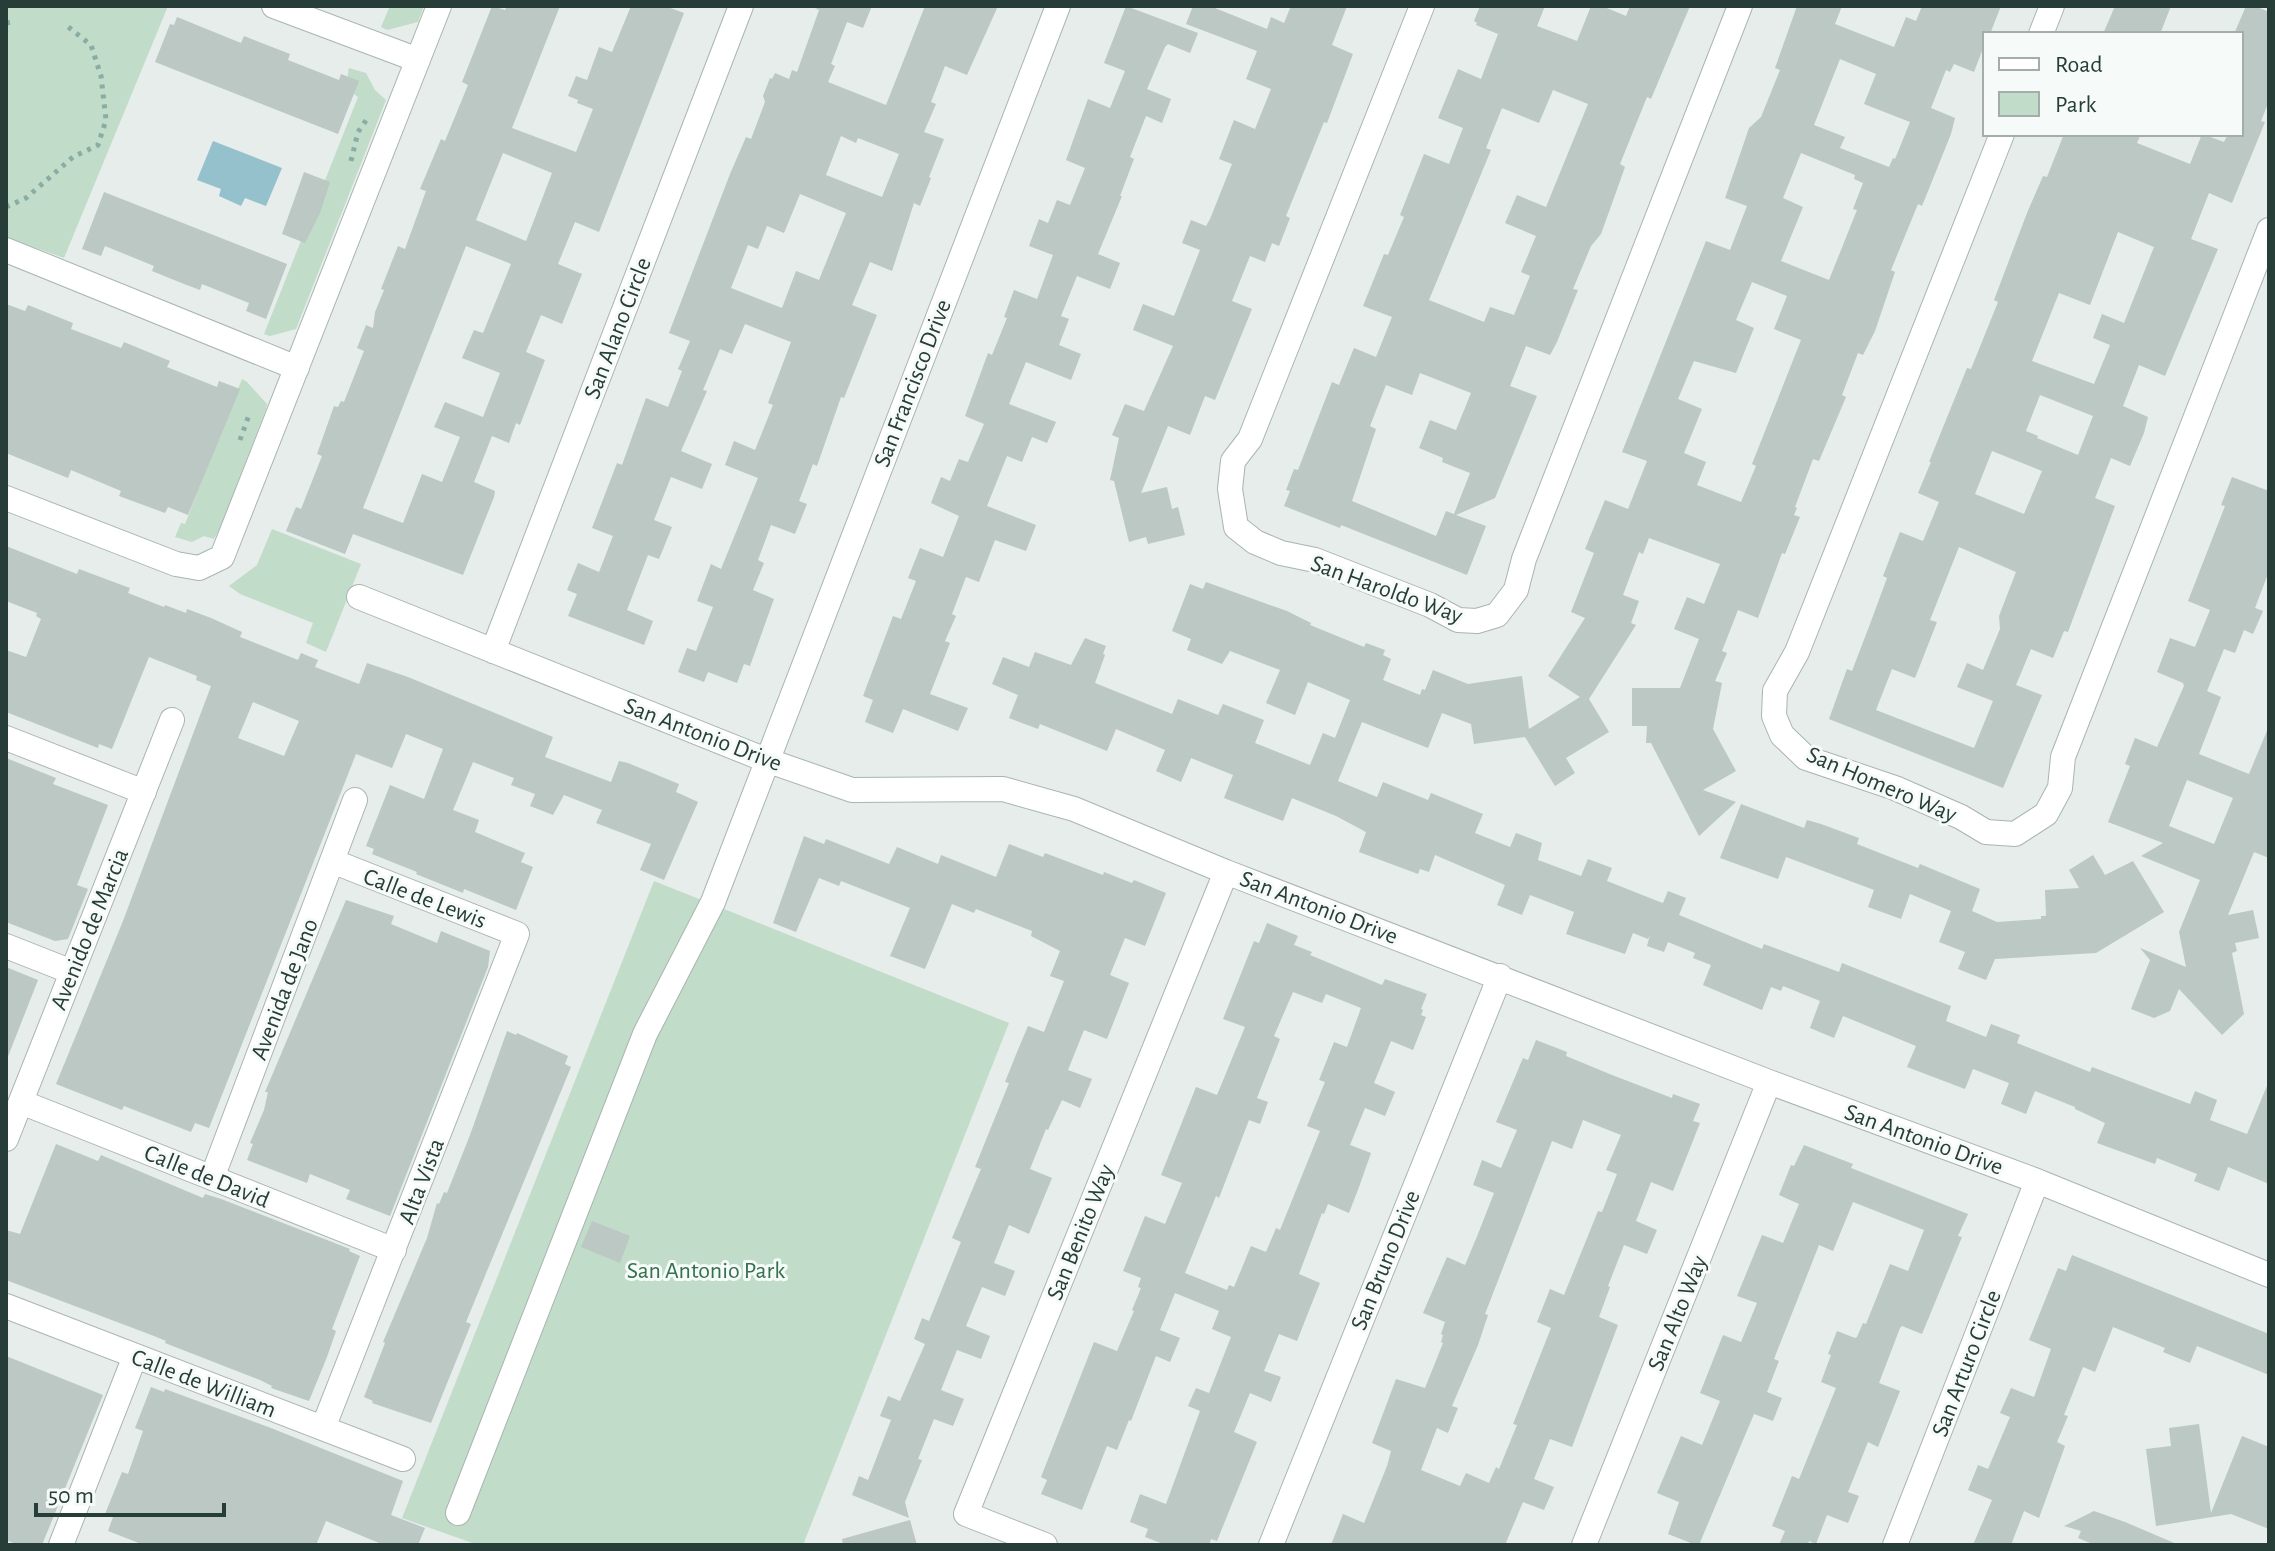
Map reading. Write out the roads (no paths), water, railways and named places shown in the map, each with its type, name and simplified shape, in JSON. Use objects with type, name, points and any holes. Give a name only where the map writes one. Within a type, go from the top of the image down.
[{"type":"street","points":[[274,6],[418,60]]},
{"type":"street","points":[[6,498],[176,564],[199,568],[222,557],[439,6]]},
{"type":"street","name":"San Alano Circle","points":[[493,651],[741,6]]},
{"type":"street","name":"San Francisco Drive","points":[[458,1513],[645,1034],[713,902],[1058,6]]},
{"type":"street","name":"San Haroldo Way","points":[[1422,6],[1250,439],[1233,461],[1230,489],[1236,527],[1255,542],[1281,553],[1315,560],[1430,605],[1458,620],[1477,621],[1497,615],[1516,590],[1524,559],[1740,6]]},
{"type":"street","points":[[2042,32],[2052,6]]},
{"type":"street","name":"San Homero Way","points":[[2001,136],[1797,652],[1775,691],[1774,716],[1782,735],[1806,758],[1895,788],[1961,817],[1986,832],[2015,834],[2046,814],[2060,788],[2063,757],[2269,230]]},
{"type":"street","points":[[6,250],[297,368]]},
{"type":"street","name":"San Antonio Drive","points":[[359,597],[766,760],[852,790],[1003,789],[1074,809],[1226,872],[1769,1082],[2037,1181],[2269,1275]]},
{"type":"street","name":"Avenido de Marcia","points":[[6,1139],[172,720]]},
{"type":"street","points":[[6,738],[144,792]]},
{"type":"street","name":"Avenida de Jano","points":[[212,1178],[355,800]]},
{"type":"street","name":"Calle de Lewis","points":[[332,861],[517,934]]},
{"type":"street","name":"San Benito Way","points":[[1045,1545],[966,1514],[1226,872]]},
{"type":"street","name":"Alta Vista","points":[[323,1428],[517,934]]},
{"type":"street","points":[[6,946],[72,972]]},
{"type":"street","name":"San Bruno Drive","points":[[1271,1545],[1500,976]]},
{"type":"street","name":"San Alto Way","points":[[1584,1545],[1769,1082]]},
{"type":"street","name":"Calle de David","points":[[21,1102],[394,1250]]},
{"type":"street","name":"San Arturo Circle","points":[[1895,1545],[2037,1181]]},
{"type":"street","name":"Calle de William","points":[[6,1306],[403,1459]]},
{"type":"street","points":[[66,1544],[135,1356]]},
{"type":"water","points":[[213,141],[282,168],[266,206],[245,198],[241,206],[219,196],[221,189],[197,180]]},
{"type":"park label","name":"San Antonio Park","points":[[706,1270]]}]
